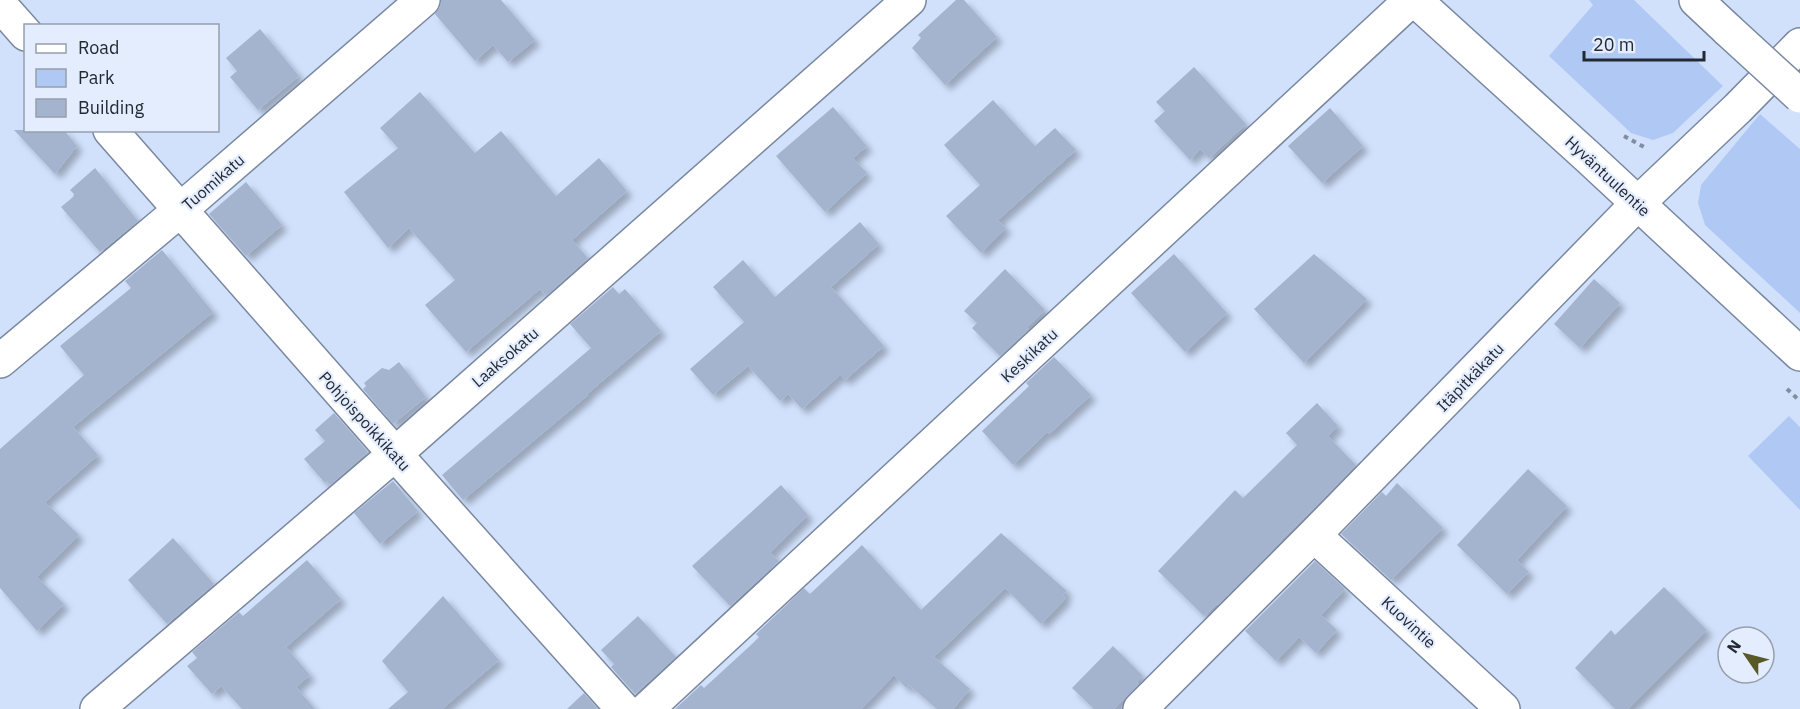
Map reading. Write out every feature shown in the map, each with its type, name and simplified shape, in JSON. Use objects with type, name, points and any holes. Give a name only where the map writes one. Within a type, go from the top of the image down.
[{"type":"street","name":"Tuomikatu","points":[[0,361],[179,211],[423,0]]},
{"type":"street","name":"Laaksokatu","points":[[97,709],[395,454],[909,0]]},
{"type":"street","name":"Keskikatu","points":[[647,709],[1411,0]]},
{"type":"street","name":"Hyväntuulentie","points":[[1415,0],[1800,354]]},
{"type":"street","points":[[1696,0],[1800,96]]},
{"type":"street","points":[[8,5],[24,31]]},
{"type":"street","name":"Itäpitkäkatu","points":[[1140,709],[1314,536],[1638,204],[1800,45]]},
{"type":"street","name":"Pohjoispoikkikatu","points":[[112,132],[179,211],[623,709]]},
{"type":"street","name":"Kuovintie","points":[[1314,536],[1503,709]]},
{"type":"green space","points":[[1589,0],[1634,0],[1723,86],[1673,133],[1653,140],[1631,133],[1549,56],[1593,5]]},
{"type":"green space","points":[[1760,114],[1800,149],[1800,313],[1705,225],[1698,203],[1701,185]]},
{"type":"green space","points":[[1789,416],[1800,427],[1800,510],[1748,456]]},
{"type":"building","points":[[441,0],[501,0],[535,40],[508,62],[493,45],[475,61],[435,14],[440,7]]},
{"type":"building","points":[[956,0],[964,0],[997,37],[945,85],[912,48],[921,38],[918,35]]},
{"type":"building","points":[[260,29],[299,76],[258,110],[230,77],[237,71],[226,58]]},
{"type":"building","points":[[1194,67],[1246,124],[1209,158],[1200,149],[1190,160],[1154,121],[1165,111],[1156,102]]},
{"type":"building","points":[[420,92],[475,153],[501,131],[556,196],[599,158],[627,191],[572,240],[588,258],[546,296],[540,289],[466,352],[425,305],[455,280],[409,228],[388,248],[344,192],[398,148],[380,128]]},
{"type":"building","points":[[993,100],[1035,146],[1055,128],[1076,150],[998,220],[1006,228],[981,253],[946,216],[980,185],[944,145]]},
{"type":"building","points":[[833,107],[867,146],[853,158],[867,173],[825,212],[776,156]]},
{"type":"building","points":[[1330,108],[1363,146],[1322,183],[1288,146]]},
{"type":"building","points":[[14,130],[66,132],[77,146],[55,174]]},
{"type":"building","points":[[95,168],[138,221],[100,252],[61,207],[73,197],[74,194],[70,190]]},
{"type":"building","points":[[246,182],[282,225],[246,256],[209,214]]},
{"type":"building","points":[[860,222],[879,244],[831,287],[884,346],[845,380],[840,375],[802,409],[788,394],[780,401],[748,366],[713,395],[690,369],[744,322],[713,287],[743,260],[775,297]]},
{"type":"building","points":[[162,250],[213,312],[73,427],[98,455],[45,502],[79,535],[37,577],[64,604],[37,631],[0,588],[0,449],[84,375],[60,346],[131,288],[125,281]]},
{"type":"building","points":[[1174,254],[1227,313],[1185,352],[1131,293]]},
{"type":"building","points":[[1314,254],[1367,299],[1304,363],[1254,309]]},
{"type":"building","points":[[1005,269],[1045,310],[1027,327],[1029,329],[1000,356],[972,328],[977,323],[964,311]]},
{"type":"building","points":[[1594,279],[1620,303],[1580,348],[1554,324]]},
{"type":"building","points":[[613,287],[619,294],[625,289],[661,331],[463,500],[442,475],[591,348],[570,324]]},
{"type":"building","points":[[1054,357],[1091,395],[1049,434],[1047,432],[1013,465],[982,431],[1029,386],[1026,383]]},
{"type":"building","points":[[399,362],[426,397],[393,424],[363,389],[366,386],[364,383],[382,368],[389,370]]},
{"type":"building","points":[[1317,403],[1338,426],[1328,436],[1356,465],[1218,605],[1204,616],[1158,571],[1235,490],[1243,498],[1297,445],[1286,433]]},
{"type":"building","points":[[334,413],[368,452],[330,485],[327,481],[325,483],[304,459],[325,441],[315,430]]},
{"type":"building","points":[[1528,469],[1567,506],[1517,560],[1529,572],[1507,594],[1457,545]]},
{"type":"building","points":[[393,481],[418,511],[380,544],[354,513]]},
{"type":"building","points":[[1397,483],[1443,528],[1391,580],[1341,534],[1382,492],[1386,496]]},
{"type":"building","points":[[781,485],[808,515],[770,553],[779,561],[730,606],[692,566]]},
{"type":"building","points":[[1001,533],[1067,591],[1063,595],[1066,598],[1041,624],[1005,588],[934,657],[970,689],[953,709],[937,709],[909,685],[906,688],[894,675],[861,709],[675,709],[701,685],[704,688],[752,644],[759,637],[756,634],[804,588],[810,594],[862,545],[921,610]]},
{"type":"building","points":[[173,538],[214,584],[167,624],[128,580]]},
{"type":"building","points":[[307,560],[341,599],[286,647],[310,675],[296,687],[315,709],[242,709],[221,686],[212,694],[187,666],[197,658],[192,652],[239,612],[243,616]]},
{"type":"building","points":[[1315,561],[1345,589],[1321,615],[1337,630],[1316,653],[1299,637],[1276,661],[1245,631]]},
{"type":"building","points":[[1664,587],[1707,630],[1628,709],[1615,709],[1575,668],[1611,630],[1615,635]]},
{"type":"building","points":[[443,596],[499,660],[442,709],[388,709],[408,692],[382,661]]},
{"type":"building","points":[[638,616],[676,657],[635,694],[611,667],[614,664],[601,650]]},
{"type":"building","points":[[1113,646],[1143,676],[1137,682],[1139,684],[1114,709],[1094,709],[1072,688]]},
{"type":"building","points":[[584,693],[598,709],[567,709]]}]
